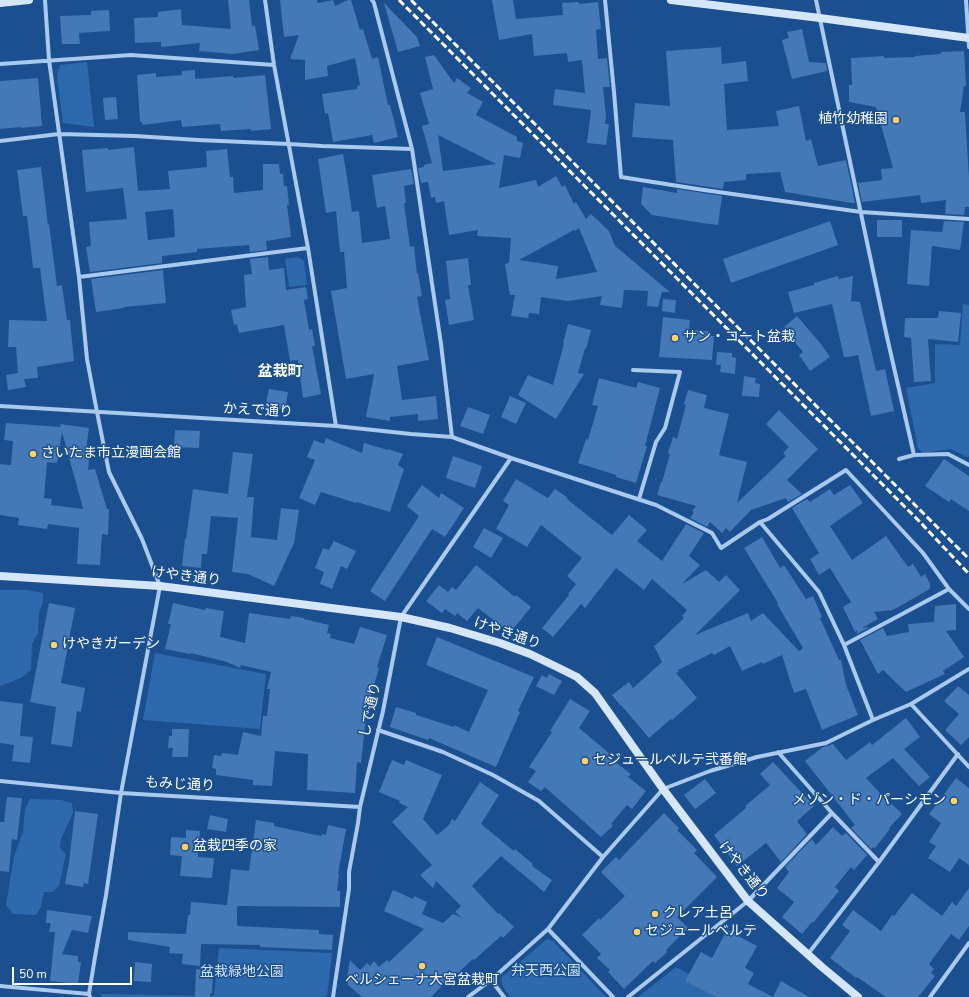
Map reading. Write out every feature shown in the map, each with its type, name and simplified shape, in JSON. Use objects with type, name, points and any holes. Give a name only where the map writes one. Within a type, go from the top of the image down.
[{"type":"street","points":[[0,3],[29,0]]},
{"type":"street","points":[[0,986],[90,996],[121,793],[160,586],[142,539],[110,472],[97,412],[87,359],[79,277],[49,60],[45,0]]},
{"type":"street","points":[[265,0],[274,65],[308,248],[336,426]]},
{"type":"street","points":[[372,0],[412,149],[441,344],[452,437]]},
{"type":"street","points":[[605,0],[621,177],[861,212],[969,218]]},
{"type":"street","points":[[671,0],[969,37]]},
{"type":"street","points":[[816,0],[887,337],[914,455]]},
{"type":"street","points":[[966,0],[969,47]]},
{"type":"street","points":[[0,64],[131,55],[274,65]]},
{"type":"street","points":[[0,141],[59,134],[135,136],[322,146],[412,149]]},
{"type":"street","points":[[79,277],[308,248]]},
{"type":"street","points":[[633,370],[680,372],[665,428],[656,442],[639,499]]},
{"type":"street","name":"かえで通り","points":[[0,406],[336,426],[452,437],[511,458],[656,505],[712,533],[722,548],[760,522]]},
{"type":"street","points":[[899,459],[914,455],[948,454],[969,465]]},
{"type":"street","name":"しで通り","points":[[333,997],[349,889],[349,872],[360,807],[378,730],[401,617],[511,458]]},
{"type":"street","points":[[873,720],[844,645],[819,592],[760,522],[768,519],[846,470],[923,553],[949,589],[969,609]]},
{"type":"street","name":"けやき通り","points":[[0,576],[160,586],[401,617],[450,628],[500,643],[530,654],[577,677],[595,693],[748,902],[858,997]]},
{"type":"street","points":[[844,645],[949,589]]},
{"type":"street","points":[[468,997],[491,980],[548,929],[603,857],[664,789],[710,771],[756,757],[826,743],[873,720],[911,704],[969,669]]},
{"type":"street","points":[[911,704],[969,767]]},
{"type":"street","points":[[378,730],[443,752],[500,779],[539,801],[603,857]]},
{"type":"street","points":[[778,752],[832,813],[879,862]]},
{"type":"street","points":[[808,954],[879,862],[958,754]]},
{"type":"street","name":"もみじ通り","points":[[0,781],[121,793],[360,807]]},
{"type":"street","points":[[628,997],[748,902],[832,813]]},
{"type":"street","points":[[548,929],[613,997]]},
{"type":"street","points":[[930,997],[969,943]]},
{"type":"street","points":[[491,980],[504,997]]},
{"type":"green space","points":[[87,62],[94,127],[63,123],[57,75],[60,65]]},
{"type":"green space","points":[[298,257],[304,261],[307,285],[289,287],[285,259]]},
{"type":"green space","points":[[963,304],[969,305],[969,456],[967,457],[951,449],[923,453],[918,448],[906,388],[935,383],[935,344],[960,345]]},
{"type":"green space","points":[[0,590],[27,590],[43,593],[43,603],[39,612],[38,633],[32,644],[31,670],[21,678],[0,686]]},
{"type":"green space","points":[[155,653],[266,674],[260,729],[143,720]]},
{"type":"green space","points":[[30,799],[61,800],[72,803],[73,813],[61,839],[60,848],[66,854],[59,886],[52,892],[44,892],[41,907],[36,915],[13,914],[6,905],[14,856],[23,832],[25,809]]},
{"type":"green space","name":"弁天西公園","points":[[547,939],[553,941],[606,997],[510,997],[503,987],[501,978]]},
{"type":"green space","name":"盆栽緑地公園","points":[[219,948],[332,953],[327,996],[102,997],[101,994],[214,996]]},
{"type":"green space","points":[[676,967],[689,974],[686,981],[716,997],[638,997]]},
{"type":"building","points":[[228,0],[249,0],[252,26],[255,25],[259,50],[233,54],[199,51],[200,43],[161,47],[161,42],[135,43],[134,18],[158,17],[158,12],[181,9],[182,25],[231,29]]},
{"type":"building","points":[[280,0],[317,0],[318,3],[333,0],[335,6],[351,0],[360,30],[363,29],[372,59],[378,57],[388,105],[390,105],[398,137],[374,143],[372,135],[333,142],[328,113],[325,114],[322,94],[357,89],[357,86],[360,85],[355,58],[327,66],[328,76],[305,80],[305,60],[290,59],[299,35],[284,37]]},
{"type":"building","points":[[492,0],[513,0],[516,19],[563,15],[562,3],[579,2],[579,4],[598,2],[601,29],[596,30],[598,59],[607,58],[610,87],[603,87],[606,116],[605,124],[609,124],[606,145],[587,143],[591,110],[553,105],[555,89],[585,93],[582,60],[568,62],[567,53],[534,56],[532,34],[499,40]]},
{"type":"building","points":[[384,3],[417,37],[420,46],[398,52]]},
{"type":"building","points":[[109,10],[110,31],[79,33],[80,44],[62,44],[60,16],[91,15],[91,11]]},
{"type":"building","points":[[802,29],[809,62],[826,63],[827,71],[792,79],[782,40],[789,38],[787,32]]},
{"type":"building","points":[[721,47],[722,64],[746,61],[748,81],[724,84],[727,130],[779,126],[776,111],[799,106],[806,141],[811,139],[818,166],[846,160],[855,203],[785,192],[780,172],[746,174],[746,180],[724,182],[723,189],[676,182],[673,140],[632,137],[635,103],[670,106],[666,51]]},
{"type":"building","points":[[964,51],[966,86],[964,86],[960,112],[965,112],[969,178],[969,207],[965,207],[964,215],[945,214],[946,200],[921,203],[920,195],[862,202],[858,183],[882,180],[881,169],[893,168],[876,107],[849,102],[849,85],[852,85],[851,58],[884,56],[884,58],[915,57],[941,54],[941,52]]},
{"type":"building","points":[[434,55],[454,83],[457,78],[471,88],[467,93],[483,102],[476,115],[517,137],[517,141],[523,143],[520,158],[504,155],[499,188],[536,180],[538,187],[556,176],[562,187],[565,185],[574,204],[576,202],[586,219],[591,214],[609,231],[615,246],[670,292],[662,292],[658,307],[647,306],[648,291],[624,290],[622,308],[600,305],[602,296],[568,301],[541,297],[539,314],[529,313],[528,318],[511,316],[515,295],[510,295],[505,264],[509,263],[511,238],[477,236],[478,230],[449,235],[444,201],[436,203],[435,197],[431,198],[428,182],[421,183],[418,168],[432,163],[422,126],[429,124],[420,93],[433,89],[425,57]],"holes":[[[438,135],[496,164],[443,171]],[[579,228],[597,272],[556,279],[558,266],[519,260]]]},
{"type":"building","points":[[195,70],[195,79],[265,75],[271,129],[221,131],[220,124],[182,127],[181,120],[143,125],[142,122],[140,122],[137,75],[156,73],[156,77],[182,75],[182,71]]},
{"type":"building","points":[[38,78],[42,126],[0,129],[0,81]]},
{"type":"building","points":[[116,97],[118,119],[105,120],[103,98]]},
{"type":"building","points":[[134,147],[138,191],[170,189],[168,171],[207,167],[206,151],[227,149],[230,177],[233,177],[234,193],[263,190],[263,164],[279,164],[280,174],[283,174],[284,186],[287,186],[289,205],[287,205],[291,237],[266,241],[267,250],[250,252],[249,245],[197,249],[197,252],[162,256],[162,263],[90,272],[86,247],[91,246],[89,222],[127,219],[123,188],[86,192],[82,150],[108,148],[108,150]],"holes":[[[173,209],[175,237],[148,240],[145,212]]]},
{"type":"building","points":[[343,154],[352,212],[359,211],[362,243],[390,239],[385,206],[377,208],[372,175],[411,169],[414,184],[404,186],[406,203],[404,203],[410,247],[414,246],[417,274],[418,273],[422,296],[417,297],[429,360],[397,366],[402,400],[436,396],[438,419],[418,421],[418,414],[390,417],[390,421],[366,417],[374,374],[346,379],[331,291],[347,288],[344,252],[340,252],[336,211],[326,213],[318,159]]},
{"type":"building","points":[[41,167],[57,286],[62,285],[67,320],[70,320],[74,361],[37,367],[38,378],[24,379],[26,387],[8,390],[6,375],[18,373],[16,347],[8,347],[9,320],[47,321],[40,268],[33,268],[27,216],[23,216],[17,170]]},
{"type":"building","points":[[643,187],[677,193],[677,189],[722,196],[718,225],[652,215],[641,204]]},
{"type":"building","points":[[877,220],[902,220],[902,237],[877,237]]},
{"type":"building","points":[[830,221],[838,245],[731,283],[723,259]]},
{"type":"building","points":[[944,221],[964,222],[960,250],[932,246],[929,286],[907,284],[911,230],[942,232]]},
{"type":"building","points":[[268,257],[269,270],[284,268],[286,290],[306,287],[308,299],[304,300],[309,330],[312,329],[315,346],[312,346],[321,394],[303,398],[298,360],[290,361],[284,325],[239,333],[237,324],[234,325],[231,310],[246,307],[244,275],[252,274],[250,259]]},
{"type":"building","points":[[468,258],[471,285],[468,285],[474,320],[449,325],[445,300],[450,299],[446,261]]},
{"type":"building","points":[[163,270],[166,303],[124,307],[96,312],[91,279]]},
{"type":"building","points":[[838,276],[839,279],[853,276],[851,301],[860,302],[876,371],[885,369],[894,411],[871,416],[858,355],[844,357],[832,304],[794,313],[788,292],[814,285],[814,283]]},
{"type":"building","points":[[663,299],[676,300],[675,313],[662,311]]},
{"type":"building","points":[[939,311],[961,313],[958,342],[928,339],[931,381],[914,382],[911,338],[904,337],[905,318],[938,318]]},
{"type":"building","points":[[797,316],[830,357],[810,371],[799,355],[803,352],[783,328]]},
{"type":"building","points":[[663,317],[690,320],[689,330],[710,331],[709,336],[714,336],[712,360],[659,357]]},
{"type":"building","points":[[568,324],[591,330],[578,373],[584,374],[556,419],[518,395],[528,375],[553,385]]},
{"type":"building","points":[[717,352],[732,353],[732,357],[736,358],[735,374],[720,372],[721,365],[716,365]]},
{"type":"building","points":[[744,376],[756,378],[755,383],[760,384],[759,397],[742,396]]},
{"type":"building","points":[[599,378],[636,388],[638,382],[660,388],[645,446],[647,446],[636,483],[578,463],[586,439],[588,440],[598,406],[592,405]]},
{"type":"building","points":[[269,389],[288,392],[285,410],[265,408]]},
{"type":"building","points":[[688,390],[707,395],[704,408],[729,414],[719,455],[747,462],[737,503],[786,456],[783,453],[789,447],[766,424],[779,410],[818,449],[787,480],[802,494],[788,502],[786,498],[751,510],[730,532],[726,528],[722,533],[710,522],[707,527],[690,518],[694,512],[692,511],[696,506],[657,495],[670,454],[668,453],[673,437],[677,439],[686,405],[684,404]]},
{"type":"building","points":[[510,396],[526,403],[516,424],[501,417]]},
{"type":"building","points":[[468,407],[490,415],[483,434],[460,426]]},
{"type":"building","points":[[6,423],[61,427],[60,424],[89,428],[86,449],[90,450],[88,470],[95,469],[107,509],[109,509],[108,535],[102,534],[100,565],[77,564],[79,528],[48,524],[47,529],[18,525],[19,518],[0,515],[0,464],[11,465],[13,441],[4,440]],"holes":[[[62,432],[83,509],[51,505],[52,499],[44,498],[47,462],[57,463]]]},
{"type":"building","points":[[175,430],[200,431],[199,448],[174,447]]},
{"type":"building","points":[[326,438],[362,453],[364,443],[403,454],[398,465],[404,469],[390,512],[321,492],[315,505],[299,498],[315,460],[307,457],[314,440],[324,444]]},
{"type":"building","points":[[233,452],[253,454],[247,497],[254,497],[251,537],[277,540],[281,508],[299,510],[294,543],[274,586],[248,574],[232,572],[238,518],[211,516],[207,554],[202,554],[201,568],[182,566],[193,489],[228,494]]},
{"type":"building","points":[[453,456],[482,466],[475,488],[446,478]]},
{"type":"building","points":[[944,459],[969,476],[969,511],[951,499],[949,502],[925,486]]},
{"type":"building","points":[[516,479],[548,498],[555,489],[612,535],[629,515],[647,530],[637,541],[662,561],[686,524],[704,533],[689,556],[700,565],[682,584],[706,570],[719,582],[726,575],[740,590],[695,635],[748,613],[751,621],[763,613],[799,651],[803,648],[777,604],[778,603],[744,548],[762,537],[780,568],[784,565],[806,599],[813,596],[822,617],[820,618],[839,660],[841,660],[846,685],[858,715],[822,730],[806,689],[794,693],[782,655],[763,664],[762,662],[742,671],[730,646],[714,655],[712,653],[678,670],[679,672],[676,673],[697,698],[649,738],[612,695],[629,682],[633,688],[662,662],[654,646],[684,618],[682,616],[687,610],[652,579],[644,590],[616,568],[585,608],[581,604],[553,637],[542,628],[576,584],[567,576],[582,558],[541,525],[527,547],[496,529],[509,505],[503,501]]},
{"type":"building","points":[[422,485],[439,498],[441,493],[464,508],[445,537],[432,529],[385,601],[370,591],[419,516],[407,506]]},
{"type":"building","points":[[850,485],[863,503],[830,526],[852,560],[886,536],[908,567],[913,564],[921,577],[925,574],[930,584],[930,589],[893,610],[874,612],[878,619],[862,628],[870,627],[857,634],[857,630],[855,632],[843,607],[851,602],[830,568],[819,575],[810,559],[819,553],[792,508],[807,499],[810,502],[830,489],[834,495]]},
{"type":"building","points":[[484,528],[503,538],[491,558],[473,547]]},
{"type":"building","points":[[334,541],[356,551],[347,569],[341,566],[332,589],[320,584],[324,572],[315,568],[323,548],[329,550]]},
{"type":"building","points":[[476,565],[515,597],[516,595],[531,607],[510,633],[478,608],[467,621],[457,613],[455,616],[445,609],[442,613],[426,601],[439,585],[448,592],[452,587],[456,590]]},
{"type":"building","name":"けやきガーデン","points":[[49,603],[75,608],[61,683],[85,688],[81,712],[77,711],[72,747],[51,744],[56,707],[30,702]]},
{"type":"building","points":[[173,603],[205,610],[206,608],[224,611],[220,637],[245,643],[249,613],[290,619],[291,616],[329,625],[327,633],[331,634],[330,638],[354,644],[360,627],[387,635],[377,667],[379,668],[367,709],[361,763],[357,762],[355,793],[307,790],[308,754],[275,751],[272,786],[253,785],[253,780],[216,775],[216,769],[212,768],[214,755],[221,756],[222,753],[238,755],[243,732],[261,736],[263,716],[267,716],[270,689],[267,689],[271,672],[241,665],[240,668],[227,662],[191,653],[165,649],[171,624],[168,624]]},
{"type":"building","points":[[956,604],[956,630],[946,631],[964,657],[943,671],[945,674],[906,692],[883,670],[878,674],[860,640],[883,628],[887,636],[909,632],[908,624],[934,622],[935,606]]},
{"type":"building","points":[[437,637],[534,677],[518,711],[520,712],[496,767],[429,738],[428,740],[390,727],[396,707],[454,727],[454,725],[469,732],[488,690],[426,665]]},
{"type":"building","points":[[549,674],[562,681],[554,695],[536,686],[542,675],[547,678]]},
{"type":"building","points":[[958,686],[969,695],[969,737],[961,745],[945,730],[959,714],[944,701]]},
{"type":"building","points":[[570,699],[590,711],[579,728],[609,753],[607,756],[631,774],[628,777],[646,791],[632,809],[627,805],[611,824],[613,826],[601,837],[545,787],[541,791],[528,782],[536,771],[529,767],[552,732],[550,731]]},
{"type":"building","points":[[0,701],[23,704],[20,736],[33,737],[30,763],[12,761],[14,745],[0,743]]},
{"type":"building","points":[[906,718],[920,737],[904,749],[930,777],[919,786],[893,758],[866,778],[891,805],[892,804],[902,814],[889,828],[890,829],[875,848],[873,847],[871,849],[851,828],[855,825],[805,761],[823,747],[833,744],[846,760],[870,742],[872,745]]},
{"type":"building","points":[[172,729],[189,729],[188,757],[172,757],[173,748],[168,748],[169,736],[172,736]]},
{"type":"building","points":[[392,760],[404,765],[406,760],[442,775],[423,819],[437,835],[449,825],[452,819],[455,821],[480,782],[499,795],[481,824],[514,851],[515,849],[533,864],[532,866],[552,880],[544,892],[501,856],[472,886],[498,914],[499,913],[514,927],[503,938],[501,936],[458,973],[456,972],[431,997],[362,997],[348,985],[347,978],[350,960],[360,970],[367,963],[370,966],[374,961],[379,967],[387,960],[389,962],[424,929],[384,911],[393,890],[413,899],[414,896],[427,902],[422,914],[443,923],[453,914],[462,918],[455,912],[461,906],[436,881],[433,888],[420,875],[432,865],[392,822],[408,807],[399,803],[400,801],[379,792]]},
{"type":"building","points":[[773,762],[814,806],[797,821],[807,834],[781,862],[766,843],[737,866],[714,835],[770,785],[760,774]]},
{"type":"building","points":[[956,778],[969,788],[969,865],[959,858],[950,872],[928,858],[936,846],[929,842],[941,823],[929,814]]},
{"type":"building","points":[[705,779],[716,793],[695,809],[684,795]]},
{"type":"building","points":[[7,797],[22,798],[17,840],[12,839],[9,872],[0,871],[0,822],[4,822]]},
{"type":"building","points":[[75,811],[98,814],[88,884],[84,883],[83,887],[65,884]]},
{"type":"building","points":[[664,813],[679,828],[677,830],[697,850],[694,853],[717,877],[677,917],[688,928],[666,950],[667,952],[655,963],[653,961],[624,989],[608,972],[610,970],[597,958],[601,954],[582,935],[625,896],[601,872],[616,857],[619,860]]},
{"type":"building","points":[[210,815],[228,819],[226,832],[207,829]]},
{"type":"building","points":[[256,820],[274,823],[274,826],[321,836],[322,834],[326,835],[328,825],[346,829],[338,874],[337,891],[340,891],[340,907],[237,906],[237,926],[319,930],[319,934],[333,935],[332,950],[260,947],[260,945],[201,944],[200,966],[182,964],[183,954],[169,953],[170,947],[128,940],[128,932],[186,934],[191,902],[227,905],[231,869],[249,871]]},
{"type":"building","points":[[833,827],[842,836],[846,833],[867,855],[854,870],[851,867],[835,887],[839,891],[802,934],[782,917],[794,902],[777,888],[789,872],[785,867],[812,839],[816,845]]},
{"type":"building","name":"盆栽四季の家","points":[[186,830],[200,831],[198,857],[214,858],[212,878],[180,876],[182,856],[170,855],[171,837],[186,838]]},
{"type":"building","points":[[969,888],[969,926],[959,940],[951,934],[929,964],[934,969],[931,973],[935,976],[918,997],[886,997],[857,977],[856,978],[830,958],[850,931],[842,925],[853,910],[881,931],[892,915],[894,916],[912,893],[942,916],[952,902],[956,906]]},
{"type":"building","points":[[47,910],[92,916],[88,933],[72,930],[62,954],[78,956],[78,962],[81,962],[78,984],[50,981],[55,932],[49,932],[51,923],[46,923]]},
{"type":"building","points":[[727,930],[757,946],[745,968],[754,973],[748,984],[773,997],[716,997],[685,981],[701,952],[712,958]]},
{"type":"building","points":[[135,962],[152,964],[151,982],[134,981]]},
{"type":"building","points":[[196,969],[213,970],[212,993],[210,993],[210,997],[195,997]]},
{"type":"building","points":[[781,981],[809,997],[773,997]]},
{"type":"railway","points":[[399,0],[919,521],[969,574]]},
{"type":"railway","points":[[411,0],[969,559]]},
{"type":"place","name":"植竹幼稚園","points":[[896,120]]},
{"type":"place","name":"サン・コート盆栽","points":[[675,338]]},
{"type":"place","name":"さいたま市立漫画会館","points":[[33,454]]},
{"type":"place","name":"けやきガーデン","points":[[54,645]]},
{"type":"place","name":"セジュールベルテ弐番館","points":[[585,761]]},
{"type":"place","name":"メゾン・ド・パーシモン","points":[[954,801]]},
{"type":"place","name":"盆栽四季の家","points":[[185,847]]},
{"type":"place","name":"クレア土呂","points":[[655,914]]},
{"type":"place","name":"セジュールベルテ","points":[[637,932]]},
{"type":"place","name":"ベルシェーナ大宮盆栽町","points":[[422,966]]},
{"type":"district","name":"盆栽町","points":[[280,372]]}]
